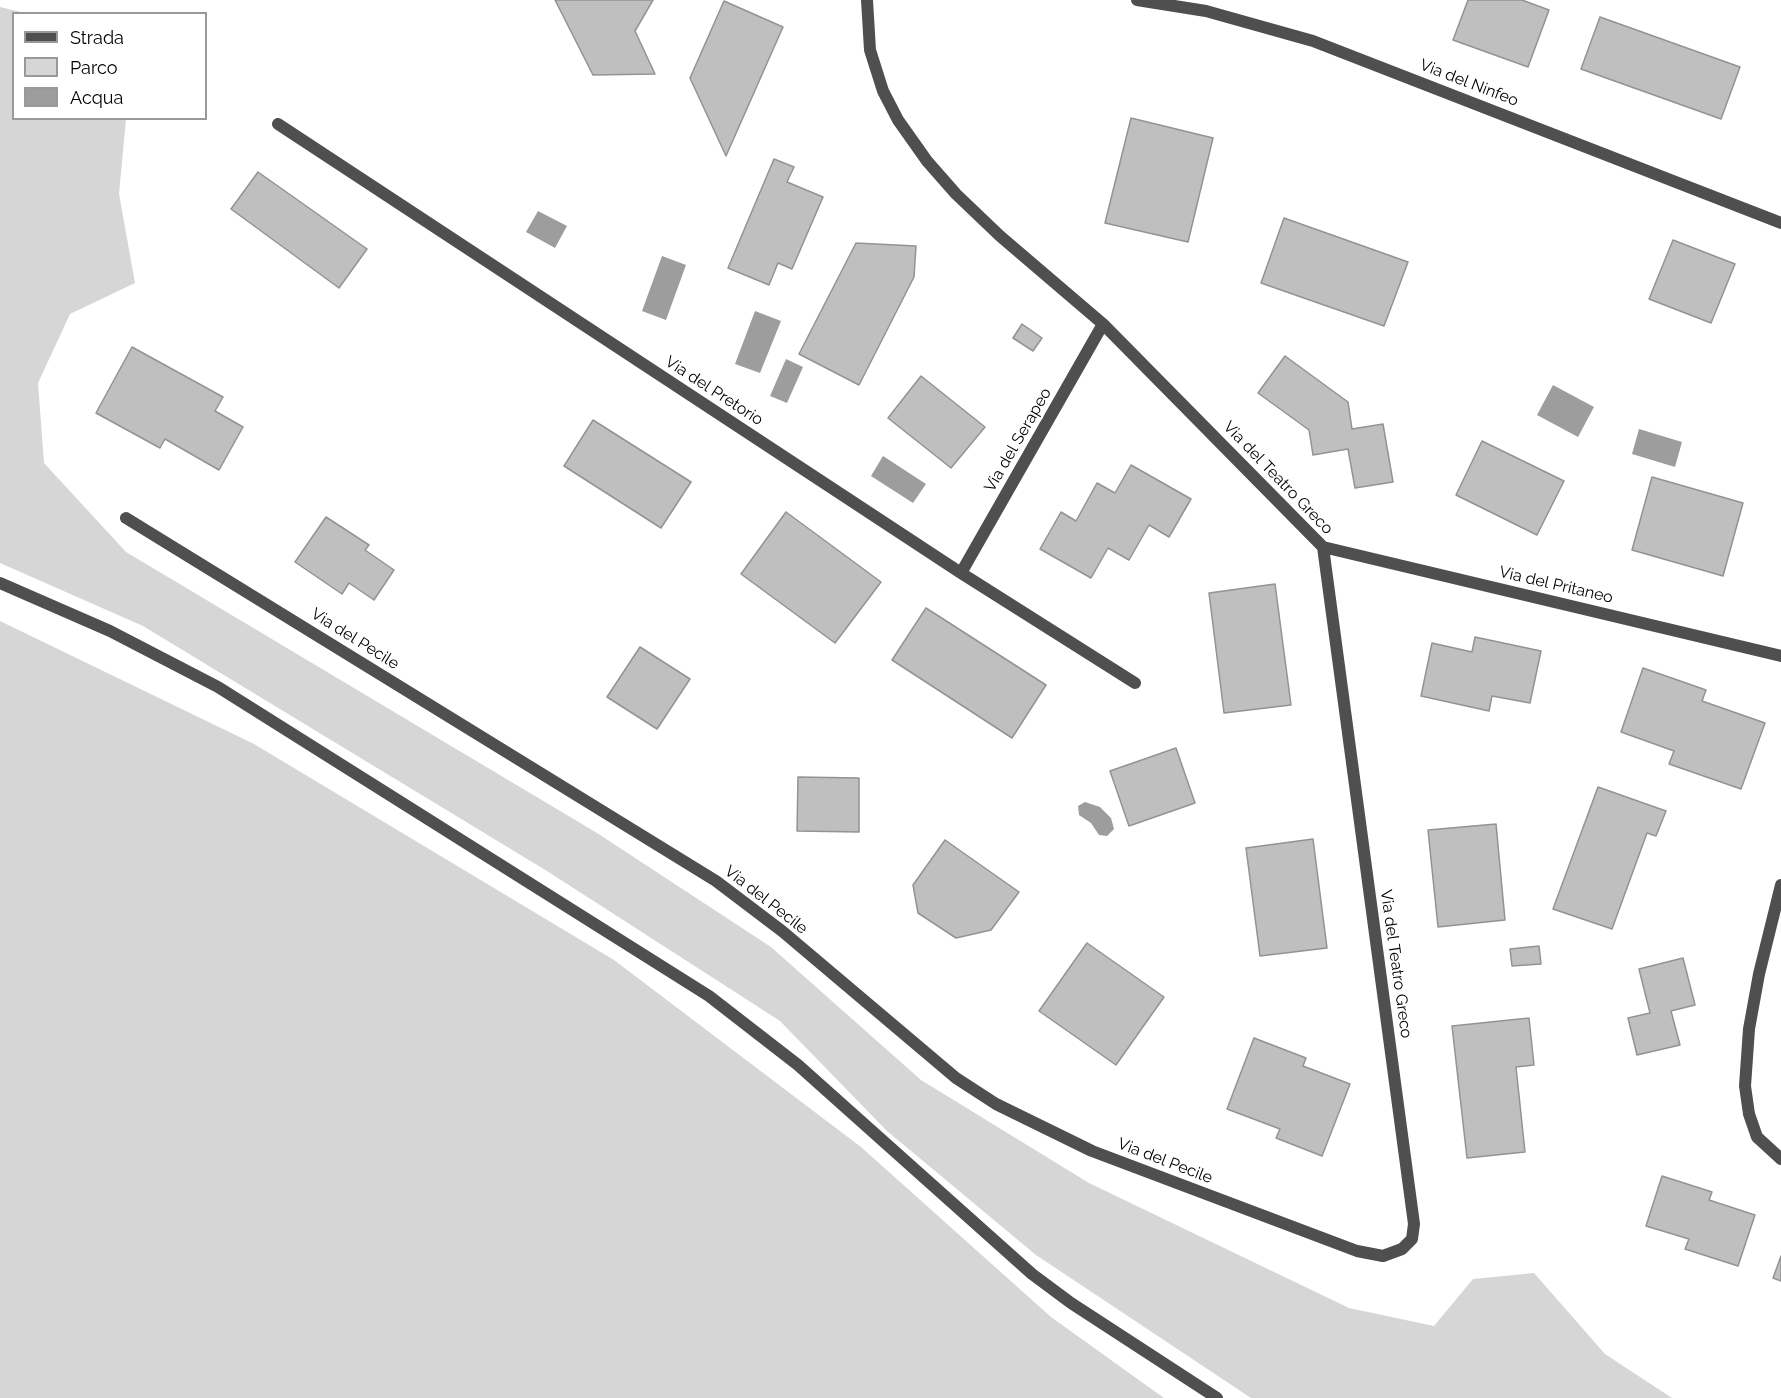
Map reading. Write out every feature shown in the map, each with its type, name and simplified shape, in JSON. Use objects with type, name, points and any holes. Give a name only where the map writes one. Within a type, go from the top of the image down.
[{"type":"street","name":"Via del Teatro Greco","points":[[867,0],[873,63],[890,108],[915,145],[956,194],[1103,324],[1323,547],[1414,1224],[1412,1239],[1402,1249]]},
{"type":"street","name":"Via del Ninfeo","points":[[1137,0],[1206,10],[1313,41],[1781,223]]},
{"type":"street","name":"Via del Pretorio","points":[[278,124],[961,573],[1135,683]]},
{"type":"street","name":"Via del Serapeo","points":[[961,573],[1103,324]]},
{"type":"street","name":"Via del Pecile","points":[[126,518],[722,886],[782,931],[956,1078],[996,1104],[1092,1151],[1357,1251],[1383,1256],[1402,1249]]},
{"type":"street","name":"Via del Pritaneo","points":[[1323,547],[1781,656]]},
{"type":"street","points":[[0,583],[110,631],[218,687],[709,996],[790,1058],[1039,1279],[1071,1304],[1217,1398]]},
{"type":"street","points":[[1781,885],[1758,974],[1749,1029],[1745,1086],[1749,1114],[1757,1137],[1781,1159]]},
{"type":"green space","points":[[0,7],[21,12],[12,12],[12,120],[126,120],[119,194],[135,283],[70,314],[38,383],[44,463],[126,552],[597,833],[771,947],[921,1080],[1089,1183],[1349,1308],[1434,1326],[1473,1279],[1534,1273],[1605,1354],[1672,1398],[1251,1398],[1036,1255],[887,1131],[780,1021],[547,871],[143,626],[0,563]]},
{"type":"green space","points":[[0,621],[254,744],[614,960],[861,1147],[1051,1317],[1164,1398],[0,1398]]},
{"type":"water","points":[[538,211],[567,226],[555,248],[526,232]]},
{"type":"water","points":[[662,256],[686,265],[666,320],[642,311]]},
{"type":"water","points":[[755,311],[781,321],[760,373],[735,364]]},
{"type":"water","points":[[786,359],[803,367],[787,403],[770,396]]},
{"type":"water","points":[[1553,385],[1594,407],[1578,437],[1537,415]]},
{"type":"water","points":[[1639,429],[1682,442],[1675,467],[1632,454]]},
{"type":"water","points":[[883,456],[926,484],[913,503],[871,476]]},
{"type":"water","points":[[1085,802],[1100,807],[1111,818],[1114,829],[1107,836],[1099,835],[1091,823],[1079,815],[1078,806]]},
{"type":"building","points":[[555,0],[653,0],[635,31],[655,74],[593,75]]},
{"type":"building","points":[[1468,0],[1522,0],[1549,10],[1528,67],[1453,40]]},
{"type":"building","points":[[724,1],[783,27],[726,156],[690,78]]},
{"type":"building","points":[[1600,17],[1740,67],[1721,119],[1581,69]]},
{"type":"building","points":[[1131,118],[1213,138],[1188,242],[1105,223]]},
{"type":"building","points":[[774,159],[794,167],[787,182],[823,197],[792,269],[778,263],[769,285],[728,268]]},
{"type":"building","points":[[258,172],[367,249],[339,288],[231,209]]},
{"type":"building","points":[[1284,218],[1408,262],[1384,326],[1261,283]]},
{"type":"building","points":[[1673,240],[1735,264],[1711,323],[1649,299]]},
{"type":"building","points":[[856,243],[916,246],[914,277],[859,385],[799,354]]},
{"type":"building","points":[[1022,324],[1042,338],[1033,351],[1013,338]]},
{"type":"building","points":[[132,347],[223,397],[215,411],[243,427],[219,470],[165,439],[160,448],[96,413]]},
{"type":"building","points":[[1285,356],[1348,402],[1352,429],[1383,424],[1393,482],[1355,488],[1348,449],[1313,455],[1309,430],[1258,393]]},
{"type":"building","points":[[921,376],[985,427],[951,468],[888,418]]},
{"type":"building","points":[[593,420],[691,482],[661,528],[564,466]]},
{"type":"building","points":[[1482,441],[1564,481],[1537,535],[1456,495]]},
{"type":"building","points":[[1131,465],[1191,499],[1169,537],[1149,525],[1129,560],[1108,548],[1091,578],[1040,549],[1061,512],[1076,521],[1097,483],[1115,493]]},
{"type":"building","points":[[1652,477],[1743,503],[1723,576],[1632,550]]},
{"type":"building","points":[[786,512],[881,582],[835,643],[741,574]]},
{"type":"building","points":[[326,517],[369,545],[365,550],[394,570],[374,600],[349,583],[342,594],[295,562]]},
{"type":"building","points":[[1275,584],[1291,705],[1224,713],[1209,593]]},
{"type":"building","points":[[926,608],[1046,685],[1012,738],[892,660]]},
{"type":"building","points":[[1475,637],[1541,651],[1530,703],[1492,696],[1489,711],[1421,696],[1432,643],[1472,652]]},
{"type":"building","points":[[640,647],[690,679],[657,729],[607,697]]},
{"type":"building","points":[[1643,668],[1706,690],[1702,701],[1765,723],[1741,789],[1669,764],[1674,751],[1621,732]]},
{"type":"building","points":[[1176,748],[1195,803],[1129,826],[1110,771]]},
{"type":"building","points":[[798,777],[859,778],[859,832],[797,831]]},
{"type":"building","points":[[1598,787],[1666,811],[1656,836],[1647,833],[1612,929],[1553,909]]},
{"type":"building","points":[[1496,824],[1505,920],[1438,927],[1428,830]]},
{"type":"building","points":[[1313,839],[1327,948],[1260,956],[1246,848]]},
{"type":"building","points":[[945,840],[1019,892],[991,930],[956,938],[918,913],[913,885]]},
{"type":"building","points":[[1087,943],[1164,997],[1116,1065],[1039,1011]]},
{"type":"building","points":[[1539,946],[1541,964],[1512,966],[1510,949]]},
{"type":"building","points":[[1683,958],[1695,1005],[1671,1011],[1680,1045],[1637,1055],[1628,1018],[1650,1013],[1639,969]]},
{"type":"building","points":[[1529,1018],[1534,1065],[1516,1067],[1525,1152],[1467,1158],[1452,1026]]},
{"type":"building","points":[[1254,1038],[1306,1058],[1303,1066],[1350,1084],[1322,1156],[1276,1138],[1280,1129],[1227,1109]]},
{"type":"building","points":[[1662,1176],[1712,1192],[1709,1200],[1755,1215],[1738,1266],[1685,1249],[1689,1239],[1646,1226]]},
{"type":"building","points":[[1781,1256],[1781,1281],[1773,1278]]}]
